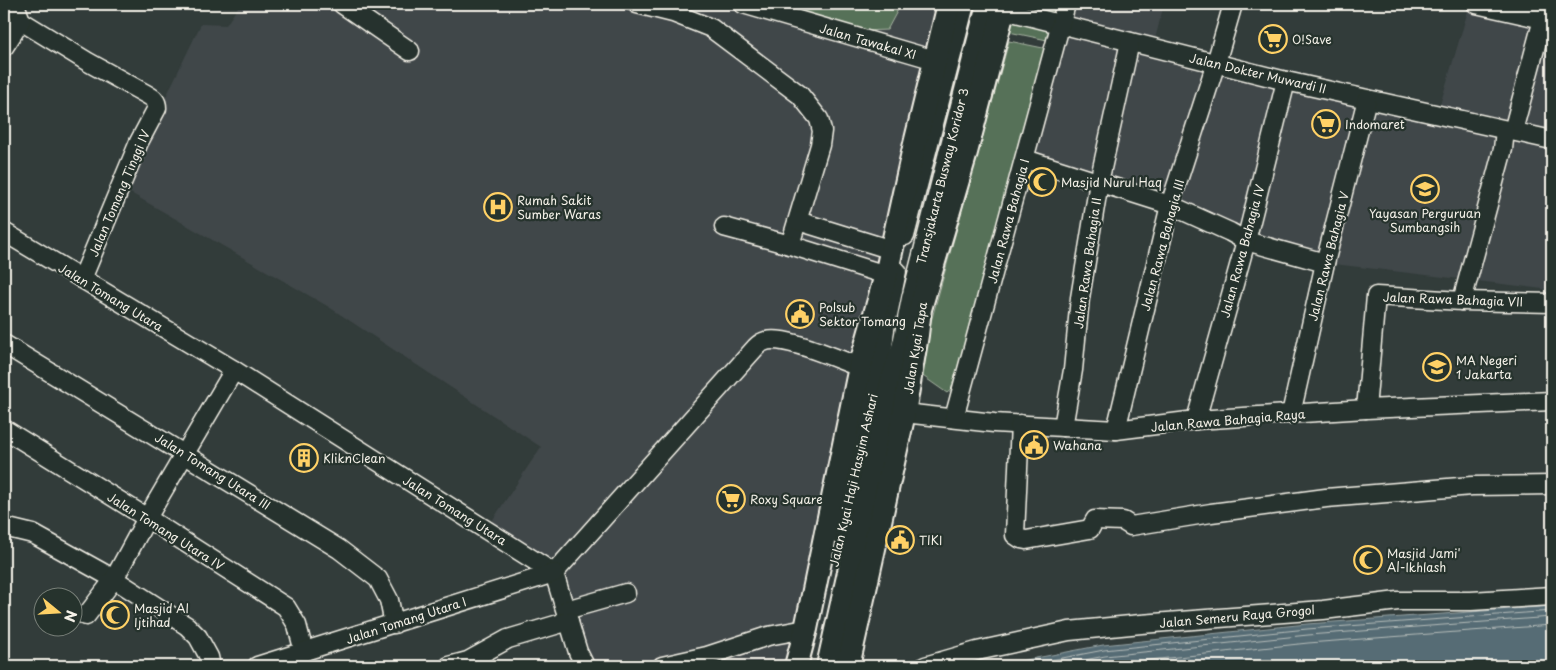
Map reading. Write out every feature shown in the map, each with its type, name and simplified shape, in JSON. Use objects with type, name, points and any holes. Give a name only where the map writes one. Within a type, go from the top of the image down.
[{"type":"main road","points":[[796,666],[876,374],[884,283],[949,4]]},
{"type":"main road","name":"Jalan Kyai Tapa","points":[[848,666],[904,412],[920,309],[965,156],[998,6]]},
{"type":"main road","name":"Jalan Kyai Haji Hasyim Ashari","points":[[884,283],[892,344]]},
{"type":"main road","name":"Jalan Kyai Haji Hasyim Ashari","points":[[811,666],[876,374],[892,344],[920,309]]},
{"type":"main road","name":"Jalan Kyai Haji Hasyim Ashari","points":[[828,666],[876,374]]},
{"type":"street","points":[[4,47],[21,21],[15,4]]},
{"type":"street","points":[[342,4],[410,51]]},
{"type":"street","points":[[637,4],[667,8],[724,36],[800,95],[819,119],[822,131],[820,144],[790,245]]},
{"type":"street","name":"Jalan Tawakal XI","points":[[744,4],[935,60]]},
{"type":"street","name":"Transjakarta Busway Koridor 3","points":[[892,344],[906,233],[965,4]]},
{"type":"street","name":"Jalan Rawa Bahagia I","points":[[954,418],[1066,4]]},
{"type":"street","name":"Jalan Rawa Bahagia III","points":[[1116,430],[1170,206],[1233,4]]},
{"type":"street","points":[[1462,301],[1503,148],[1545,11],[1476,4]]},
{"type":"street","name":"Transjakarta Busway Koridor 3","points":[[892,344],[911,298],[998,6]]},
{"type":"street","name":"Jalan Dokter Muwardi II","points":[[998,6],[1130,42],[1286,81],[1552,140]]},
{"type":"street","name":"Jalan Tomang Tinggi IV","points":[[21,21],[88,62],[155,99],[157,108],[139,142],[82,280]]},
{"type":"street","name":"Jalan Rawa Bahagia II","points":[[1063,427],[1073,370],[1080,298],[1099,182],[1130,42]]},
{"type":"street","name":"Jalan Rawa Bahagia IV","points":[[1196,420],[1246,241],[1286,81]]},
{"type":"street","name":"Jalan Rawa Bahagia V","points":[[1291,414],[1325,263],[1367,99]]},
{"type":"street","points":[[1025,159],[1170,206],[1246,241],[1325,263]]},
{"type":"street","points":[[798,221],[892,250]]},
{"type":"street","points":[[724,227],[790,245],[884,283]]},
{"type":"street","name":"Jalan Tomang Utara","points":[[4,232],[234,370],[554,573]]},
{"type":"street","name":"Jalan Rawa Bahagia VII","points":[[1366,409],[1376,296],[1462,301],[1552,303]]},
{"type":"street","points":[[585,666],[578,652],[554,573],[756,347],[763,342],[775,340],[794,343],[876,374]]},
{"type":"street","name":"Jalan Tomang Utara III","points":[[4,344],[185,453],[339,549],[378,580],[389,600],[394,624]]},
{"type":"street","points":[[86,616],[114,579],[147,518],[234,370]]},
{"type":"street","name":"Jalan Rawa Bahagia Raya","points":[[904,412],[1020,424],[1116,430],[1196,420],[1366,409],[1552,401]]},
{"type":"street","points":[[1020,424],[1015,535],[1026,540],[1090,530],[1094,520],[1124,521],[1131,526],[1326,498],[1472,486],[1552,486]]},
{"type":"street","name":"Jalan Tomang Utara IV","points":[[4,429],[286,607],[298,625],[304,652]]},
{"type":"street","points":[[4,527],[33,534],[114,579],[187,626],[198,637],[209,657],[211,666]]},
{"type":"street","name":"Jalan Tomang Utara I","points":[[257,666],[554,573]]},
{"type":"street","points":[[449,666],[468,661],[508,639],[626,593]]},
{"type":"street","name":"Jalan Semeru Raya Grogol","points":[[925,666],[977,651],[1068,632],[1141,624],[1323,610],[1398,601],[1552,596]]},
{"type":"street","points":[[662,666],[707,656],[768,636],[806,629]]},
{"type":"shaded area","name":"Rumah Sakit Sumber Waras","points":[[240,4],[944,4],[791,666],[576,666],[555,573],[486,530],[541,447],[329,307],[122,188],[201,24],[226,25]]},
{"type":"shaded area","points":[[1066,4],[1164,4],[1153,47],[1216,63],[1440,105],[1470,4],[1552,4],[1552,290],[1325,263],[1025,159]]},
{"type":"green space","points":[[778,4],[901,4],[887,30],[861,31]]},
{"type":"green space","points":[[1016,4],[1056,4],[1047,40],[1009,32]]},
{"type":"green space","points":[[1009,41],[1043,48],[1053,55],[958,384],[947,393],[917,372]]},
{"type":"water","points":[[1552,606],[1552,666],[995,666],[1103,645],[1307,624]]},
{"type":"place","name":"O!Save","points":[[1273,39]]},
{"type":"place","name":"Indomaret","points":[[1326,124]]},
{"type":"place","name":"Masjid Nurul Haq","points":[[1042,182]]},
{"type":"place","name":"Yayasan Perguruan Sumbangsih","points":[[1425,189]]},
{"type":"place","name":"Rumah Sakit Sumber Waras","points":[[498,207]]},
{"type":"place","name":"Polsub Sektor Tomang","points":[[800,314]]},
{"type":"place","name":"MA Negeri 1 Jakarta","points":[[1437,367]]},
{"type":"place","name":"Wahana","points":[[1034,445]]},
{"type":"place","name":"KliknClean","points":[[304,458]]},
{"type":"place","name":"Roxy Square","points":[[731,499]]},
{"type":"place","name":"TIKI","points":[[900,540]]},
{"type":"place","name":"Masjid Jami' Al-Ikhlash","points":[[1368,560]]},
{"type":"place","name":"Masjid Al Ijtihad","points":[[115,615]]}]
